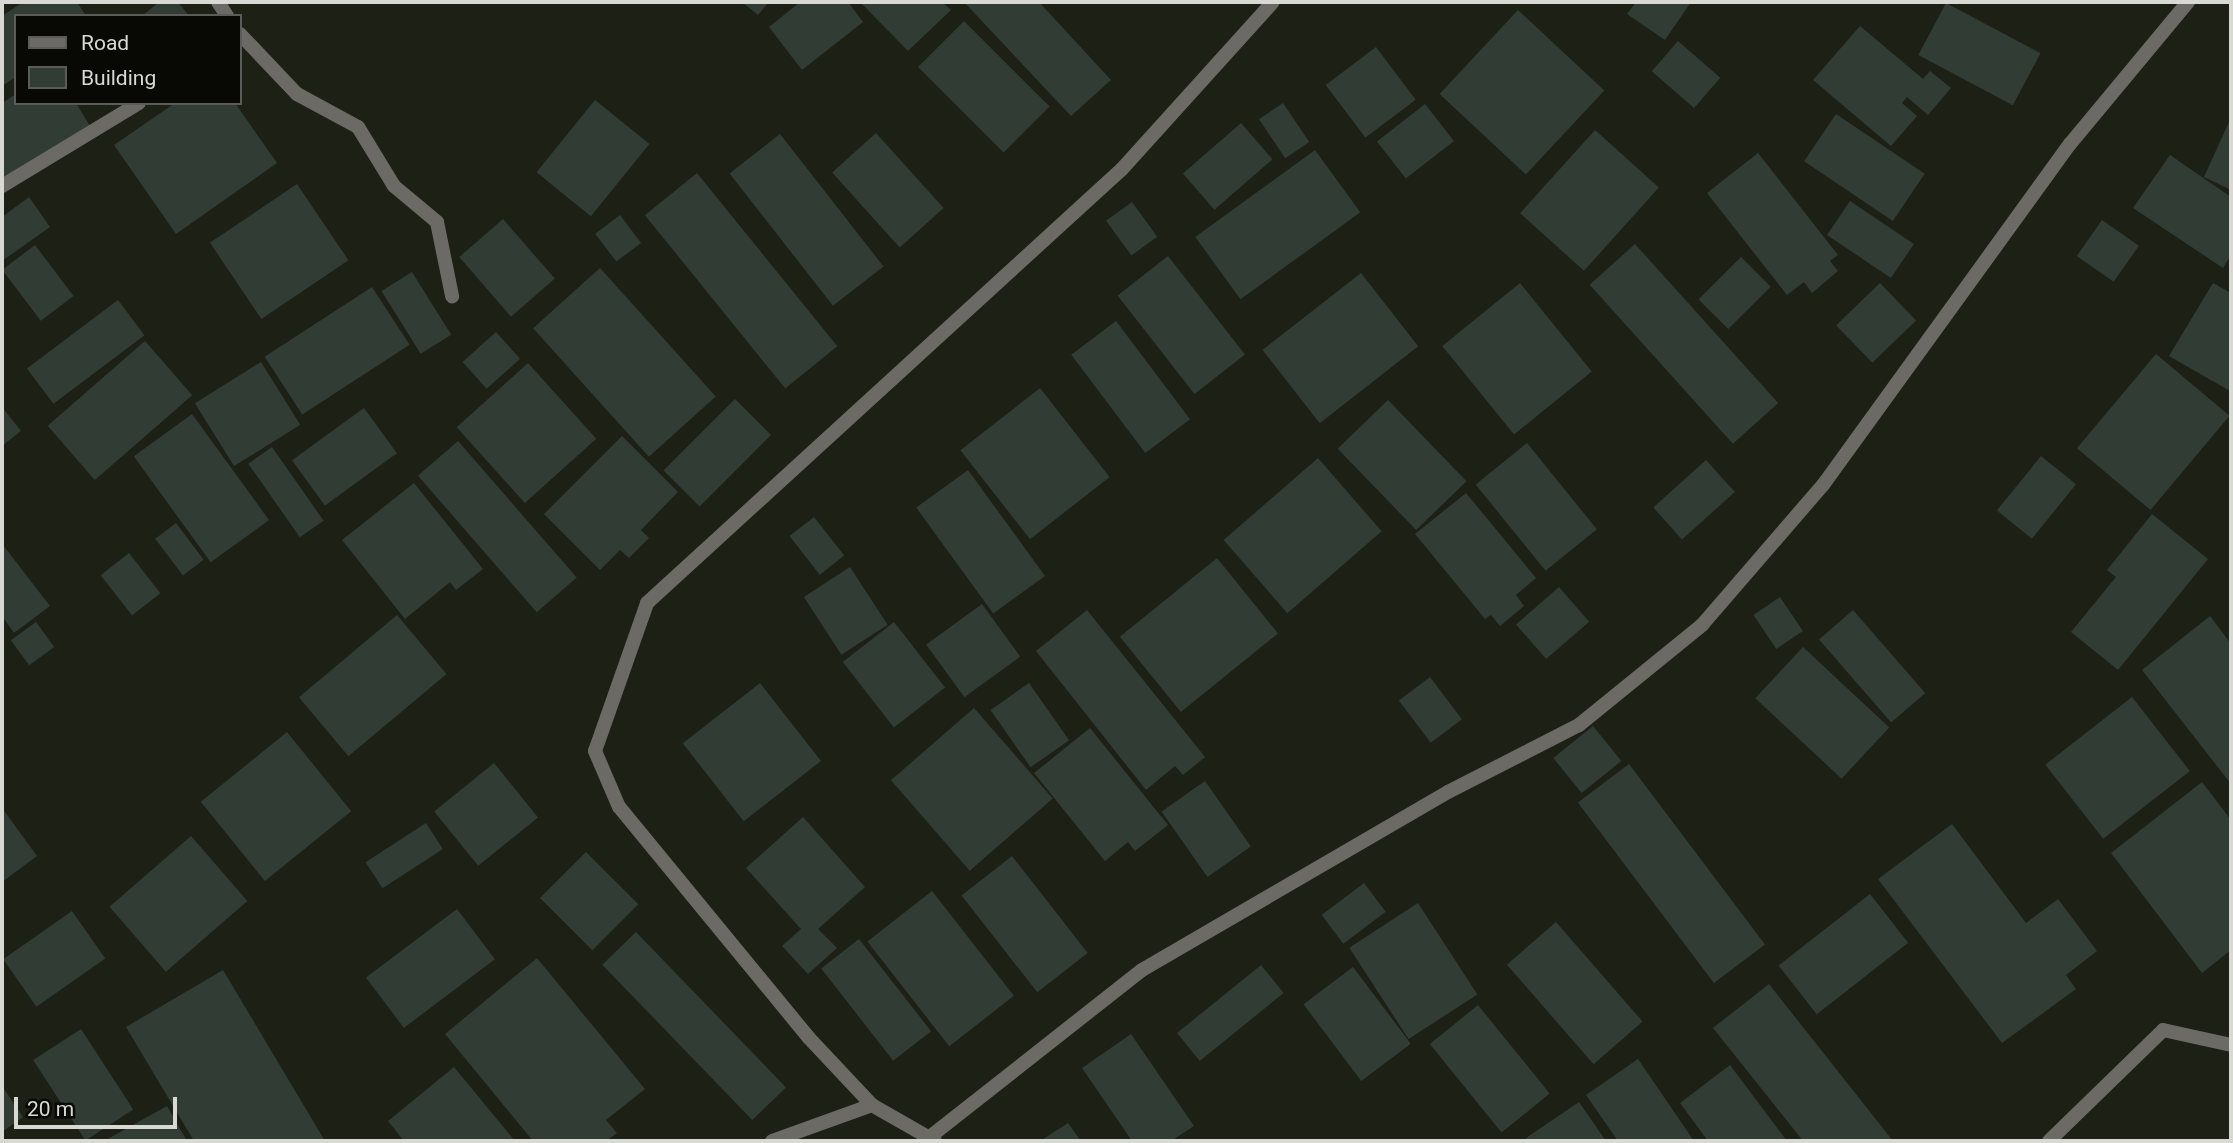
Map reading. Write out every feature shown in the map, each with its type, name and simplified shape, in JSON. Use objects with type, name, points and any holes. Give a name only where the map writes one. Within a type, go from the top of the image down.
[{"type":"street","points":[[1273,2],[1122,169],[647,603],[595,751],[619,807],[872,1105],[933,1139],[1142,970],[1448,792],[1579,725],[1702,625],[1823,485],[2070,144],[2188,2]]},
{"type":"street","points":[[242,39],[297,94],[358,127],[394,186],[437,222],[452,296]]},
{"type":"street","points":[[2,186],[136,105]]},
{"type":"street","points":[[2049,1141],[2163,1030],[2231,1045]]},
{"type":"street","points":[[772,1141],[872,1105]]},
{"type":"building","points":[[23,2],[77,2],[85,14],[14,14],[14,78],[2,86],[2,16]]},
{"type":"building","points":[[159,2],[178,2],[187,14],[144,14]]},
{"type":"building","points":[[742,2],[769,2],[758,15]]},
{"type":"building","points":[[800,2],[848,2],[863,22],[802,70],[769,27]]},
{"type":"building","points":[[860,2],[942,2],[951,10],[908,51]]},
{"type":"building","points":[[964,2],[1039,2],[1111,80],[1071,116]]},
{"type":"building","points":[[1636,2],[1691,2],[1665,40],[1627,14]]},
{"type":"building","points":[[1946,3],[2040,53],[2013,105],[1918,55]]},
{"type":"building","points":[[1518,10],[1604,90],[1526,175],[1440,94]]},
{"type":"building","points":[[964,21],[1050,107],[1004,153],[918,67]]},
{"type":"building","points":[[1860,26],[1923,79],[1930,71],[1951,88],[1928,115],[1907,97],[1902,103],[1917,116],[1891,146],[1813,80]]},
{"type":"building","points":[[1678,41],[1720,78],[1694,108],[1652,71]]},
{"type":"building","points":[[1376,47],[1416,100],[1365,138],[1326,85]]},
{"type":"building","points":[[14,95],[14,105],[77,105],[93,131],[2,184],[2,103]]},
{"type":"building","points":[[595,100],[649,144],[591,216],[536,172]]},
{"type":"building","points":[[1283,103],[1309,142],[1285,158],[1259,119]]},
{"type":"building","points":[[1425,104],[1454,141],[1406,179],[1377,142]]},
{"type":"building","points":[[172,105],[236,105],[277,163],[176,234],[114,145]]},
{"type":"building","points":[[1836,114],[1925,174],[1893,221],[1804,161]]},
{"type":"building","points":[[2229,122],[2231,123],[2231,190],[2204,177]]},
{"type":"building","points":[[1241,123],[1272,159],[1214,210],[1183,174]]},
{"type":"building","points":[[1595,130],[1659,188],[1584,271],[1520,213]]},
{"type":"building","points":[[876,133],[944,208],[900,248],[832,172]]},
{"type":"building","points":[[780,134],[883,266],[833,306],[730,173]]},
{"type":"building","points":[[1315,150],[1360,212],[1241,299],[1195,237]]},
{"type":"building","points":[[1758,153],[1838,255],[1830,261],[1838,271],[1812,293],[1804,282],[1787,295],[1707,193]]},
{"type":"building","points":[[2170,155],[2231,197],[2231,255],[2223,268],[2133,208]]},
{"type":"building","points":[[697,173],[837,346],[785,388],[645,215]]},
{"type":"building","points":[[297,184],[348,260],[261,319],[210,243]]},
{"type":"building","points":[[29,197],[50,227],[2,261],[2,217]]},
{"type":"building","points":[[1850,201],[1914,244],[1891,278],[1827,235]]},
{"type":"building","points":[[1132,202],[1157,237],[1131,256],[1106,221]]},
{"type":"building","points":[[620,215],[641,243],[616,262],[595,234]]},
{"type":"building","points":[[503,219],[555,279],[511,317],[459,257]]},
{"type":"building","points":[[2102,220],[2139,246],[2114,282],[2077,256]]},
{"type":"building","points":[[1635,244],[1778,403],[1733,444],[1590,285]]},
{"type":"building","points":[[35,245],[74,296],[41,321],[2,270]]},
{"type":"building","points":[[1168,256],[1245,355],[1195,394],[1118,295]]},
{"type":"building","points":[[1741,257],[1771,287],[1728,329],[1699,299]]},
{"type":"building","points":[[600,268],[716,397],[649,457],[533,328]]},
{"type":"building","points":[[412,272],[451,335],[421,354],[381,291]]},
{"type":"building","points":[[1361,273],[1418,346],[1320,423],[1262,350]]},
{"type":"building","points":[[1520,283],[1592,372],[1514,435],[1442,346]]},
{"type":"building","points":[[1880,283],[1916,320],[1872,363],[1836,325]]},
{"type":"building","points":[[2213,283],[2231,293],[2230,391],[2169,356]]},
{"type":"building","points":[[372,287],[410,345],[302,415],[265,357]]},
{"type":"building","points":[[118,300],[144,335],[53,404],[27,369]]},
{"type":"building","points":[[1116,321],[1190,419],[1145,453],[1071,355]]},
{"type":"building","points":[[496,332],[520,359],[487,389],[463,362]]},
{"type":"building","points":[[145,341],[192,395],[95,480],[48,426]]},
{"type":"building","points":[[2156,354],[2230,416],[2150,510],[2077,448]]},
{"type":"building","points":[[261,362],[300,425],[234,466],[195,403]]},
{"type":"building","points":[[528,363],[596,439],[525,503],[457,427]]},
{"type":"building","points":[[1040,388],[1110,477],[1030,539],[960,450]]},
{"type":"building","points":[[735,399],[771,435],[700,506],[664,470]]},
{"type":"building","points":[[1388,400],[1466,481],[1416,530],[1338,449]]},
{"type":"building","points":[[2,407],[21,431],[2,446]]},
{"type":"building","points":[[364,408],[397,453],[325,506],[292,460]]},
{"type":"building","points":[[192,414],[269,520],[211,562],[134,456]]},
{"type":"building","points":[[622,436],[678,492],[641,530],[649,538],[629,558],[620,550],[600,570],[544,514]]},
{"type":"building","points":[[458,441],[577,578],[537,612],[418,476]]},
{"type":"building","points":[[1527,443],[1597,529],[1546,571],[1476,485]]},
{"type":"building","points":[[272,447],[324,521],[300,537],[248,464]]},
{"type":"building","points":[[2041,456],[2076,484],[2032,539],[1997,510]]},
{"type":"building","points":[[1318,458],[1382,531],[1287,613],[1224,540]]},
{"type":"building","points":[[1706,460],[1735,492],[1682,539],[1653,508]]},
{"type":"building","points":[[968,470],[1045,576],[993,614],[916,508]]},
{"type":"building","points":[[414,483],[483,569],[456,590],[450,582],[405,619],[342,540]]},
{"type":"building","points":[[1466,493],[1536,578],[1516,595],[1524,606],[1500,626],[1491,615],[1485,619],[1415,534]]},
{"type":"building","points":[[2152,514],[2208,559],[2118,670],[2071,632],[2116,577],[2107,570]]},
{"type":"building","points":[[814,517],[844,556],[820,575],[790,536]]},
{"type":"building","points":[[176,523],[204,560],[183,575],[155,539]]},
{"type":"building","points":[[3,545],[50,606],[14,633],[2,616]]},
{"type":"building","points":[[129,553],[160,593],[132,615],[101,575]]},
{"type":"building","points":[[1217,558],[1278,633],[1181,712],[1120,637]]},
{"type":"building","points":[[850,567],[888,625],[841,655],[804,597]]},
{"type":"building","points":[[1559,587],[1589,622],[1546,659],[1516,624]]},
{"type":"building","points":[[1780,597],[1803,631],[1776,649],[1753,615]]},
{"type":"building","points":[[982,604],[1020,657],[964,697],[926,645]]},
{"type":"building","points":[[1087,610],[1205,757],[1183,775],[1175,766],[1146,790],[1036,651]]},
{"type":"building","points":[[1853,610],[1925,693],[1891,723],[1819,640]]},
{"type":"building","points":[[397,615],[446,674],[348,756],[299,697]]},
{"type":"building","points":[[2210,616],[2231,644],[2231,784],[2142,670]]},
{"type":"building","points":[[36,622],[54,647],[29,665],[11,640]]},
{"type":"building","points":[[894,622],[945,687],[894,727],[843,662]]},
{"type":"building","points":[[1803,647],[1889,727],[1842,779],[1755,698]]},
{"type":"building","points":[[1430,677],[1462,719],[1431,743],[1399,700]]},
{"type":"building","points":[[760,683],[821,761],[744,821],[683,743]]},
{"type":"building","points":[[1029,683],[1069,740],[1031,767],[990,710]]},
{"type":"building","points":[[2132,697],[2190,771],[2103,839],[2045,765]]},
{"type":"building","points":[[974,708],[1053,799],[970,871],[891,780]]},
{"type":"building","points":[[1593,726],[1621,761],[1582,793],[1553,758]]},
{"type":"building","points":[[1090,728],[1168,825],[1135,851],[1128,842],[1105,861],[1034,773]]},
{"type":"building","points":[[287,732],[351,811],[265,881],[201,802]]},
{"type":"building","points":[[494,763],[538,817],[478,866],[434,811]]},
{"type":"building","points":[[1629,764],[1765,944],[1714,983],[1578,803]]},
{"type":"building","points":[[1205,781],[1251,847],[1207,877],[1162,811]]},
{"type":"building","points":[[2202,782],[2231,820],[2231,950],[2202,973],[2111,853]]},
{"type":"building","points":[[2,808],[37,856],[2,882]]},
{"type":"building","points":[[803,817],[865,887],[818,929],[837,948],[808,974],[782,946],[801,929],[746,868]]},
{"type":"building","points":[[426,823],[443,849],[382,888],[366,862]]},
{"type":"building","points":[[1952,824],[2026,923],[2058,899],[2097,951],[2066,975],[2076,989],[2002,1043],[1878,879]]},
{"type":"building","points":[[191,836],[247,901],[166,972],[109,907]]},
{"type":"building","points":[[586,852],[638,904],[592,950],[540,898]]},
{"type":"building","points":[[1012,856],[1088,953],[1037,992],[962,895]]},
{"type":"building","points":[[1364,883],[1386,912],[1343,944],[1322,915]]},
{"type":"building","points":[[932,891],[1014,996],[949,1046],[867,941]]},
{"type":"building","points":[[1870,894],[1908,943],[1817,1014],[1779,965]]},
{"type":"building","points":[[1418,903],[1477,994],[1409,1039],[1349,948]]},
{"type":"building","points":[[457,909],[495,959],[404,1028],[366,978]]},
{"type":"building","points":[[72,911],[105,959],[36,1007],[3,959]]},
{"type":"building","points":[[1556,922],[1643,1022],[1594,1064],[1507,965]]},
{"type":"building","points":[[636,932],[786,1087],[752,1120],[602,965]]},
{"type":"building","points":[[859,939],[931,1031],[893,1061],[821,969]]},
{"type":"building","points":[[537,958],[645,1089],[606,1120],[617,1133],[606,1141],[533,1141],[445,1034]]},
{"type":"building","points":[[1261,965],[1284,993],[1200,1061],[1177,1033]]},
{"type":"building","points":[[1353,967],[1411,1044],[1361,1081],[1303,1004]]},
{"type":"building","points":[[223,970],[325,1141],[194,1141],[126,1027]]},
{"type":"building","points":[[1769,984],[1893,1141],[1803,1141],[1713,1028]]},
{"type":"building","points":[[1478,1005],[1550,1094],[1502,1133],[1430,1044]]},
{"type":"building","points":[[81,1029],[133,1110],[85,1141],[33,1060]]},
{"type":"building","points":[[1131,1034],[1194,1126],[1171,1141],[1132,1141],[1082,1068]]},
{"type":"building","points":[[1638,1059],[1694,1141],[1618,1141],[1586,1095]]},
{"type":"building","points":[[1730,1065],[1787,1141],[1708,1141],[1680,1103]]},
{"type":"building","points":[[454,1067],[515,1141],[404,1141],[388,1121]]},
{"type":"building","points":[[2,1086],[23,1117],[2,1132]]},
{"type":"building","points":[[1579,1102],[1606,1141],[1528,1141],[1526,1138]]},
{"type":"building","points":[[167,1106],[187,1141],[104,1141]]},
{"type":"building","points":[[1068,1123],[1081,1141],[1040,1141]]}]
